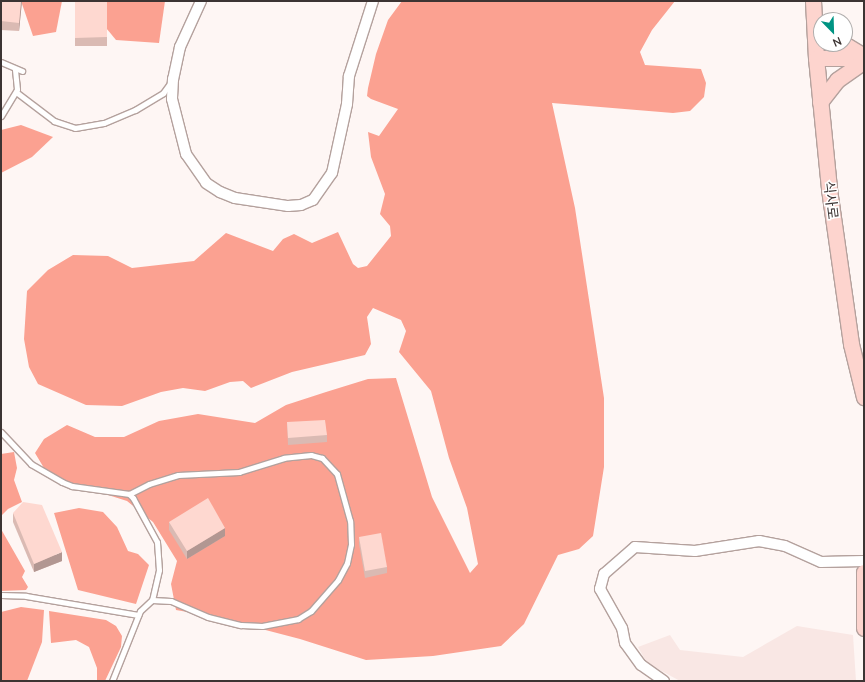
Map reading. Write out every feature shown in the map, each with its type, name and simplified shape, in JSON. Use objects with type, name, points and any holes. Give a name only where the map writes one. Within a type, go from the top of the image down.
[{"type":"street","points":[[201,1],[180,47],[173,79],[172,100],[182,142],[194,168],[206,183],[236,198],[301,205],[313,200],[321,192],[332,173],[345,112],[349,76],[373,1]]},
{"type":"street","points":[[853,50],[864,57]]},
{"type":"street","name":"식사로","points":[[816,52],[820,102],[851,344],[864,397]]},
{"type":"street","points":[[816,58],[864,57]]},
{"type":"street","points":[[820,102],[837,80],[864,61]]},
{"type":"street","points":[[664,681],[640,665],[625,644],[622,628],[600,589],[604,574],[635,547],[695,551],[759,541],[784,546],[822,562],[864,560]]},
{"type":"street","points":[[864,572],[864,628]]},
{"type":"lane","points":[[1,62],[22,72]]},
{"type":"lane","points":[[1,116],[16,92],[18,80],[15,69]]},
{"type":"lane","points":[[16,92],[54,121],[75,128],[104,123],[135,110],[163,93],[173,79]]},
{"type":"lane","points":[[1,432],[32,464],[62,482],[72,486],[129,494],[149,484],[178,475],[239,472],[284,458],[311,455],[322,458],[337,474],[350,521],[351,544],[347,563],[326,596],[311,611],[298,619],[262,626],[241,625],[208,617],[171,601],[152,600],[145,605],[138,615],[112,681]]},
{"type":"lane","points":[[129,494],[140,506],[157,542],[159,570],[152,600]]},
{"type":"lane","points":[[1,595],[67,602],[138,615]]},
{"type":"shaded area","points":[[21,1],[62,1],[56,32],[33,36]]},
{"type":"shaded area","points":[[103,1],[165,1],[159,43],[116,40],[102,23]]},
{"type":"shaded area","points":[[402,1],[675,1],[652,30],[640,52],[645,65],[701,69],[706,83],[704,97],[690,111],[673,113],[552,103],[575,208],[604,398],[604,467],[593,536],[579,549],[558,555],[524,624],[501,646],[433,656],[366,660],[300,639],[216,617],[176,610],[171,584],[177,561],[153,522],[127,501],[64,481],[44,468],[35,453],[44,439],[67,425],[95,437],[124,437],[159,421],[198,414],[255,423],[286,405],[326,392],[368,379],[396,378],[432,497],[470,573],[478,564],[467,508],[449,458],[431,391],[399,352],[406,331],[401,320],[373,308],[367,317],[371,344],[365,355],[292,372],[251,388],[243,381],[230,382],[205,391],[183,388],[161,392],[122,406],[86,405],[38,384],[29,367],[24,339],[27,291],[48,270],[73,255],[108,256],[132,268],[194,261],[226,233],[273,251],[283,239],[294,234],[312,243],[338,232],[353,264],[358,268],[367,266],[391,236],[390,226],[380,214],[385,194],[371,157],[368,132],[379,136],[398,109],[371,99],[367,96],[368,88],[376,54],[388,20]]},
{"type":"shaded area","points":[[21,125],[53,137],[32,157],[1,173],[1,130]]},
{"type":"shaded area","points":[[14,452],[17,468],[14,480],[22,502],[8,509],[1,516],[1,454]]},
{"type":"shaded area","points":[[79,508],[103,512],[117,527],[128,551],[138,554],[149,565],[136,604],[78,590],[54,513]]},
{"type":"shaded area","points":[[1,529],[25,571],[22,577],[28,587],[26,590],[1,591]]},
{"type":"shaded area","points":[[21,607],[44,610],[42,642],[27,681],[1,681],[1,612]]},
{"type":"shaded area","points":[[49,611],[106,620],[116,626],[122,636],[121,647],[105,681],[97,681],[97,668],[89,647],[76,640],[51,643]]},
{"type":"shaded area","points":[[797,626],[853,635],[856,681],[680,681],[647,663],[638,647],[670,635],[680,650],[743,657]]},
{"type":"building","points":[[1,1],[21,1],[19,23],[1,21]]},
{"type":"building","points":[[75,1],[107,1],[107,37],[75,38]]},
{"type":"building","points":[[325,420],[327,435],[288,438],[287,422]]},
{"type":"building","points":[[208,498],[225,528],[187,551],[169,522]]},
{"type":"building","points":[[23,502],[42,505],[62,552],[34,564],[13,513]]},
{"type":"building","points":[[381,533],[387,567],[365,571],[359,537]]}]
